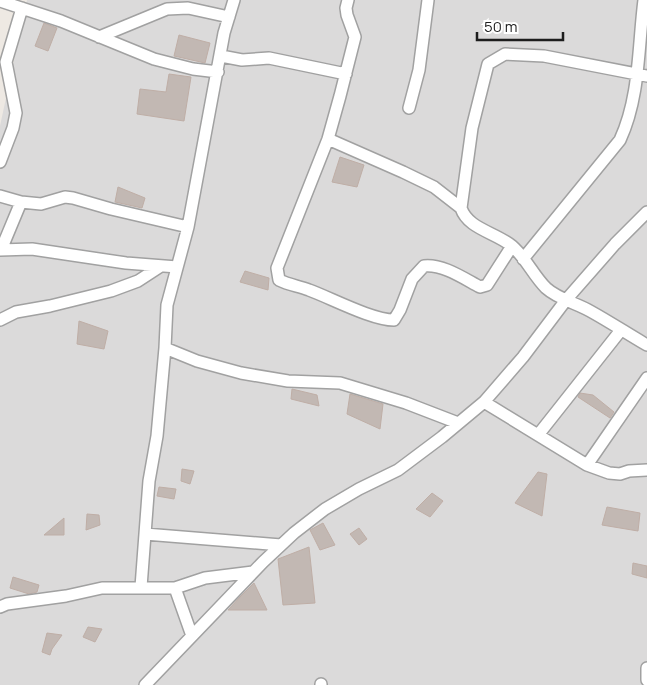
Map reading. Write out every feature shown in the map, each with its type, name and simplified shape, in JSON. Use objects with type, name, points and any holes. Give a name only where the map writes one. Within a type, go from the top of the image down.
[{"type":"street","points":[[141,587],[149,481],[157,436],[167,305],[188,226],[224,33],[234,0]]},
{"type":"street","points":[[409,108],[418,70],[428,0]]},
{"type":"street","points":[[524,259],[620,140],[626,127],[642,74],[644,0]]},
{"type":"street","points":[[0,1],[99,37],[154,60],[193,69],[218,72]]},
{"type":"street","points":[[345,3],[355,36],[346,74],[328,139],[277,268],[279,280],[302,287],[383,320],[394,320],[412,279],[424,266],[452,272],[480,287],[487,285],[512,246]]},
{"type":"street","points":[[0,162],[13,128],[16,113],[3,61],[22,8]]},
{"type":"street","points":[[99,37],[167,9],[188,8],[229,17]]},
{"type":"street","points":[[642,74],[544,56],[505,54],[488,64],[472,128],[461,208],[464,217],[471,223],[512,246],[546,288],[647,345]]},
{"type":"street","points":[[221,56],[242,60],[269,58],[346,74]]},
{"type":"street","points":[[328,139],[434,187],[461,208]]},
{"type":"street","points":[[0,196],[21,202],[41,204],[65,197],[73,198],[111,209],[188,226]]},
{"type":"street","points":[[21,202],[0,250],[32,249],[126,263],[177,267]]},
{"type":"street","points":[[145,685],[281,545],[325,509],[359,489],[398,470],[484,402],[523,357],[566,300],[647,212]]},
{"type":"street","points":[[0,320],[16,312],[111,291],[138,281],[161,266]]},
{"type":"street","points":[[538,435],[621,330]]},
{"type":"street","points":[[165,348],[197,361],[241,374],[288,381],[340,382],[406,403],[458,423]]},
{"type":"street","points":[[587,465],[647,378]]},
{"type":"street","points":[[484,402],[587,465],[609,473],[620,474],[629,471],[647,470]]},
{"type":"street","points":[[145,534],[281,545]]},
{"type":"street","points":[[0,607],[7,604],[66,596],[102,588],[174,588],[205,578],[253,572]]},
{"type":"street","points":[[174,588],[192,636]]},
{"type":"street","points":[[647,668],[647,680]]},
{"type":"shaded area","points":[[27,0],[647,0],[647,685],[0,685],[0,126]]},
{"type":"building","points":[[44,23],[57,28],[48,51],[35,46]]},
{"type":"building","points":[[179,35],[210,43],[205,63],[174,56]]},
{"type":"building","points":[[169,74],[191,77],[184,121],[137,114],[140,89],[166,92]]},
{"type":"building","points":[[340,157],[364,165],[357,187],[332,182]]},
{"type":"building","points":[[118,187],[145,198],[142,208],[115,202]]},
{"type":"building","points":[[245,271],[269,278],[268,290],[240,282]]},
{"type":"building","points":[[79,321],[108,331],[104,349],[77,344]]},
{"type":"building","points":[[292,389],[317,395],[319,406],[291,399]]},
{"type":"building","points":[[580,393],[593,395],[614,412],[610,418],[578,397]]},
{"type":"building","points":[[350,394],[383,404],[380,429],[347,414]]},
{"type":"building","points":[[182,469],[194,471],[190,484],[181,481]]},
{"type":"building","points":[[538,472],[547,474],[542,516],[515,503]]},
{"type":"building","points":[[159,487],[176,489],[174,499],[157,496]]},
{"type":"building","points":[[432,493],[443,501],[430,517],[416,509]]},
{"type":"building","points":[[607,507],[640,513],[638,531],[602,525]]},
{"type":"building","points":[[87,514],[99,515],[100,525],[86,530]]},
{"type":"building","points":[[64,518],[64,535],[44,535]]},
{"type":"building","points":[[323,523],[335,545],[320,550],[310,530]]},
{"type":"building","points":[[359,528],[367,539],[359,545],[350,534]]},
{"type":"building","points":[[309,547],[315,603],[283,605],[278,559]]},
{"type":"building","points":[[633,563],[647,566],[647,578],[632,574]]},
{"type":"building","points":[[13,577],[39,585],[37,592],[29,594],[10,588]]},
{"type":"building","points":[[254,583],[267,610],[228,610],[240,597]]},
{"type":"building","points":[[88,627],[102,629],[95,642],[83,637]]},
{"type":"building","points":[[47,633],[62,635],[50,655],[42,652]]}]
